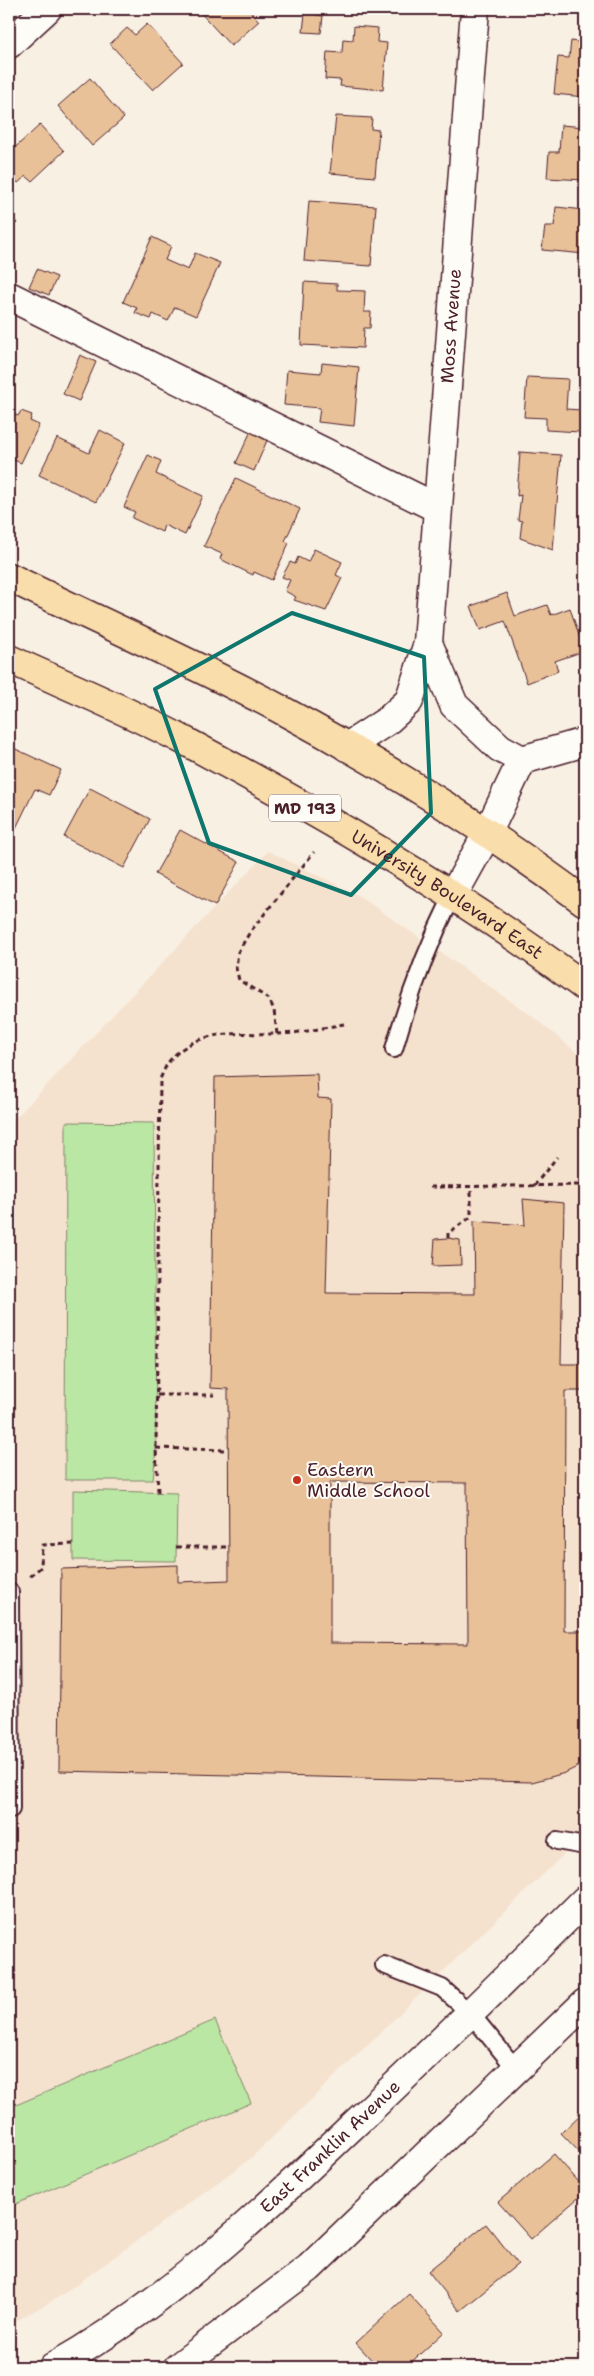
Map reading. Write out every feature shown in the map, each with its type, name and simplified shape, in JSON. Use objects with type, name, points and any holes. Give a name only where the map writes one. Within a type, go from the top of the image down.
[{"type":"main road","points":[[9,577],[277,707],[347,747],[487,834],[539,867],[585,902]]},
{"type":"main road","name":"University Boulevard East","points":[[9,659],[186,741],[368,844],[536,951],[585,988]]},
{"type":"street","points":[[9,44],[47,9]]},
{"type":"street","name":"Moss Avenue","points":[[347,747],[387,721],[409,701],[428,643],[475,9]]},
{"type":"street","points":[[9,296],[438,508]]},
{"type":"street","name":"Moss Avenue","points":[[428,643],[454,705],[500,748],[522,760]]},
{"type":"street","points":[[452,897],[487,834],[522,760],[585,742]]},
{"type":"street","name":"East Franklin Avenue","points":[[52,2367],[82,2351],[145,2308],[241,2232],[471,2014],[585,1900]]},
{"type":"street","points":[[178,2367],[309,2268],[585,2003]]},
{"type":"lane","points":[[394,1049],[409,996],[432,938],[452,897]]},
{"type":"lane","points":[[10,1592],[10,1809]]},
{"type":"lane","points":[[556,1841],[585,1846]]},
{"type":"lane","points":[[384,1965],[442,1988],[471,2014],[516,2069]]},
{"type":"path","points":[[277,1034],[274,1010],[268,999],[239,980],[236,968],[238,952],[250,932],[314,852]]},
{"type":"path","points":[[158,1492],[156,1448],[160,1079],[170,1059],[193,1042],[217,1034],[241,1032],[277,1034],[344,1024]]},
{"type":"path","points":[[534,1186],[557,1157]]},
{"type":"path","points":[[430,1187],[580,1185],[585,1189]]},
{"type":"path","points":[[448,1238],[448,1233],[471,1217],[471,1187]]},
{"type":"path","points":[[157,1395],[214,1395]]},
{"type":"path","points":[[156,1448],[228,1450]]},
{"type":"path","points":[[10,1592],[41,1567],[42,1545],[73,1544]]},
{"type":"path","points":[[176,1547],[229,1547]]},
{"type":"highlighted area","points":[[292,613],[424,657],[431,813],[351,895],[209,843],[155,689]]},
{"type":"shaded area","name":"Eastern Middle School","points":[[268,851],[358,895],[532,1016],[585,1059],[585,1834],[250,2159],[59,2297],[9,2325],[9,1125]]},
{"type":"green space","points":[[66,1122],[154,1123],[156,1448],[153,1480],[65,1480]]},
{"type":"green space","points":[[73,1490],[177,1493],[176,1561],[73,1560]]},
{"type":"green space","points":[[215,2020],[251,2103],[9,2207],[9,2108]]},
{"type":"building","points":[[197,9],[248,9],[259,21],[231,46]]},
{"type":"building","points":[[305,13],[323,16],[321,33],[303,32]]},
{"type":"building","points":[[147,24],[183,63],[153,90],[110,44],[127,28],[135,35]]},
{"type":"building","points":[[354,26],[378,28],[377,42],[387,43],[383,90],[340,86],[341,80],[325,79],[327,52],[342,53],[343,39],[353,40]]},
{"type":"building","points":[[571,41],[585,43],[585,97],[554,94],[558,57],[569,58]]},
{"type":"building","points":[[90,78],[124,118],[92,146],[58,106]]},
{"type":"building","points":[[336,116],[372,118],[371,129],[379,130],[375,177],[330,173]]},
{"type":"building","points":[[40,125],[64,151],[32,181],[26,176],[18,183],[9,174],[9,153]]},
{"type":"building","points":[[561,125],[585,127],[585,180],[547,178],[549,152],[559,152]]},
{"type":"building","points":[[309,201],[376,206],[371,266],[304,261]]},
{"type":"building","points":[[556,207],[585,210],[585,254],[542,250],[545,226],[554,226]]},
{"type":"building","points":[[9,214],[17,223],[9,230]]},
{"type":"building","points":[[152,237],[171,246],[165,260],[188,270],[195,253],[220,263],[196,316],[175,307],[168,321],[153,314],[151,319],[135,313],[137,308],[123,302]]},
{"type":"building","points":[[37,269],[57,277],[49,295],[29,287]]},
{"type":"building","points":[[304,282],[337,284],[337,290],[365,291],[364,312],[371,312],[370,328],[364,328],[363,348],[301,345]]},
{"type":"building","points":[[80,355],[96,362],[79,401],[63,394]]},
{"type":"building","points":[[322,363],[359,367],[354,426],[318,422],[320,408],[284,405],[287,370],[321,373]]},
{"type":"building","points":[[527,377],[568,379],[566,409],[581,410],[580,432],[546,430],[546,418],[524,417]]},
{"type":"building","points":[[21,411],[32,415],[30,421],[39,425],[21,463],[9,458],[9,412],[18,416]]},
{"type":"building","points":[[100,430],[125,443],[96,502],[39,475],[57,438],[89,453]]},
{"type":"building","points":[[251,431],[268,438],[254,471],[236,463]]},
{"type":"building","points":[[520,452],[561,455],[553,550],[520,538],[522,521],[518,520],[521,495],[517,496]]},
{"type":"building","points":[[148,455],[161,461],[156,474],[203,496],[185,535],[164,525],[162,532],[132,518],[135,512],[124,507]]},
{"type":"building","points":[[236,478],[300,509],[285,541],[289,543],[272,580],[254,572],[253,575],[220,559],[222,554],[204,546]]},
{"type":"building","points":[[314,549],[342,562],[336,575],[342,578],[326,611],[294,600],[296,597],[285,591],[290,580],[282,577],[290,562],[295,564],[298,557],[308,562]]},
{"type":"building","points":[[507,593],[515,616],[547,605],[551,615],[570,608],[584,651],[555,661],[558,671],[527,683],[505,621],[480,630],[471,606]]},
{"type":"building","points":[[9,746],[61,770],[49,795],[35,789],[16,828],[9,825]]},
{"type":"building","points":[[90,788],[150,819],[124,868],[64,837]]},
{"type":"building","points":[[180,830],[239,862],[215,906],[155,874]]},
{"type":"building","name":"Eastern Middle School","points":[[317,1074],[318,1098],[331,1099],[326,1293],[475,1294],[474,1221],[525,1225],[523,1199],[564,1203],[561,1364],[585,1364],[585,1391],[565,1391],[564,1631],[585,1631],[585,1763],[565,1773],[532,1782],[59,1771],[61,1569],[178,1565],[178,1582],[229,1580],[228,1389],[210,1388],[215,1077]],"holes":[[[330,1482],[467,1483],[468,1644],[330,1643]]]},
{"type":"building","points":[[448,1238],[460,1240],[461,1265],[433,1266],[435,1239]]},
{"type":"building","points":[[585,2110],[585,2158],[561,2133]]},
{"type":"building","points":[[554,2154],[585,2189],[585,2192],[531,2239],[498,2202]]},
{"type":"building","points":[[486,2224],[518,2264],[460,2311],[428,2271]]},
{"type":"building","points":[[409,2294],[444,2332],[406,2367],[378,2367],[356,2343]]},
{"type":"place","name":"Eastern Middle School","points":[[297,1480]]}]
